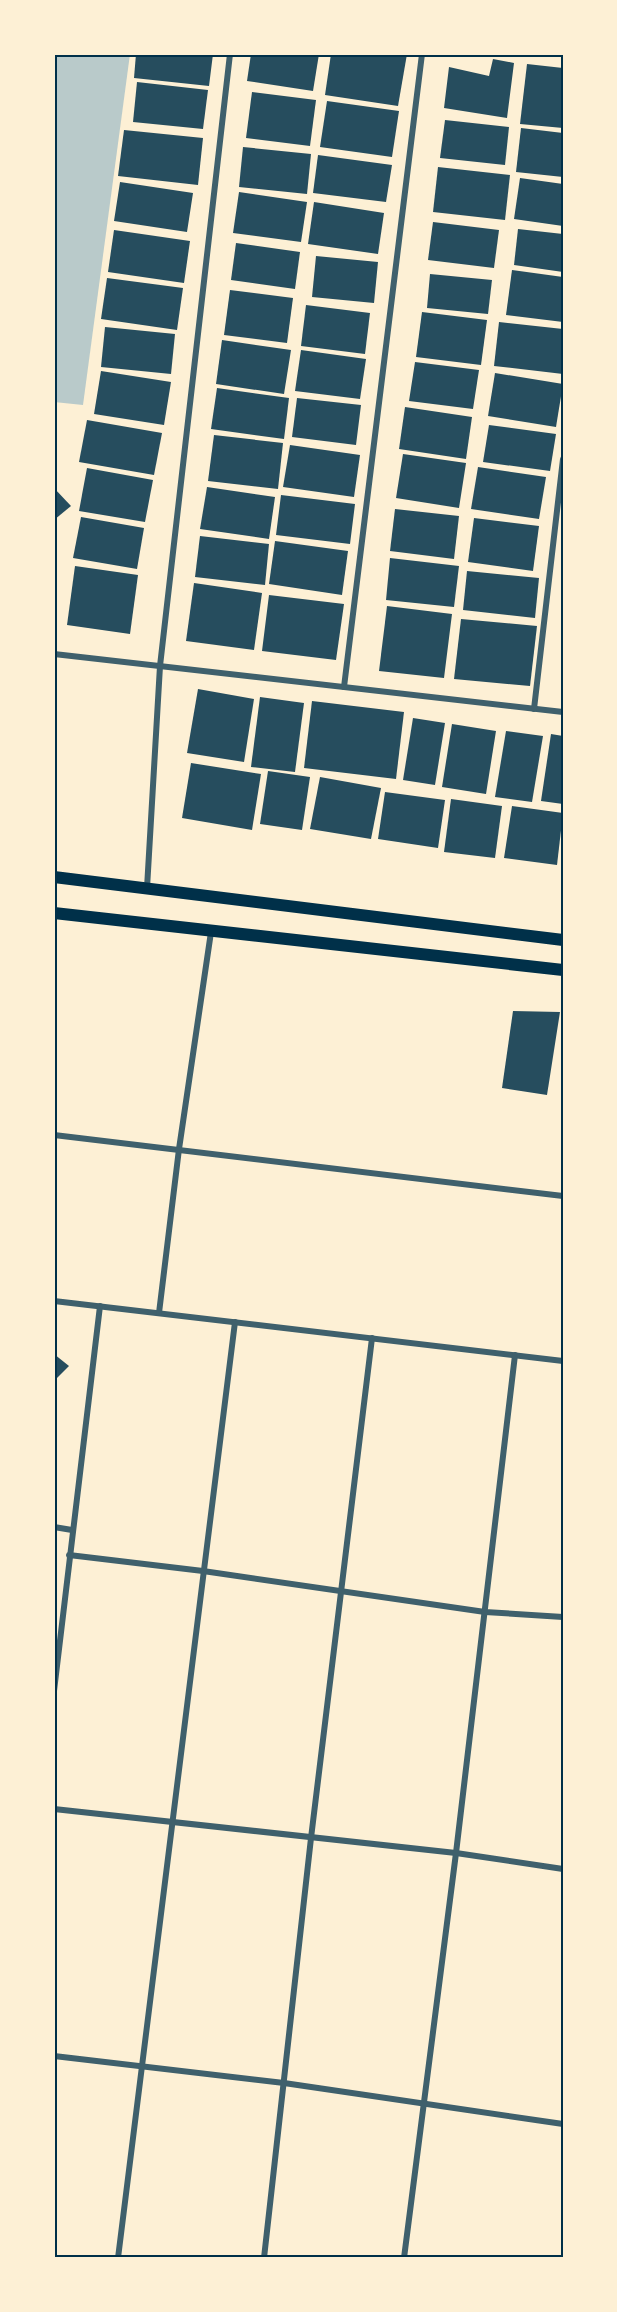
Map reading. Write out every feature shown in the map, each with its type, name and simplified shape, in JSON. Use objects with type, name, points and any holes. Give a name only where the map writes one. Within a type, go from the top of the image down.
[{"type":"main road","points":[[54,877],[563,940]]},
{"type":"main road","points":[[54,913],[563,970]]},
{"type":"street","points":[[147,889],[160,666],[230,54]]},
{"type":"street","points":[[344,687],[422,54]]},
{"type":"street","points":[[534,709],[563,459]]},
{"type":"street","points":[[54,654],[563,712]]},
{"type":"street","points":[[159,1313],[179,1149],[211,932]]},
{"type":"street","points":[[54,1135],[563,1196]]},
{"type":"street","points":[[54,1301],[563,1361]]},
{"type":"street","points":[[54,1691],[100,1306]]},
{"type":"street","points":[[118,2258],[235,1322]]},
{"type":"street","points":[[264,2258],[311,1838],[372,1338]]},
{"type":"street","points":[[404,2258],[456,1853],[515,1355]]},
{"type":"street","points":[[54,1527],[72,1530]]},
{"type":"street","points":[[69,1555],[203,1571],[484,1612],[563,1617]]},
{"type":"street","points":[[54,1809],[456,1853],[563,1869]]},
{"type":"street","points":[[54,2056],[284,2083],[563,2124]]},
{"type":"shaded area","points":[[54,54],[130,54],[83,405],[54,402]]},
{"type":"building","points":[[136,54],[213,54],[209,86],[134,78]]},
{"type":"building","points":[[251,54],[319,54],[313,91],[247,81]]},
{"type":"building","points":[[331,54],[407,54],[398,106],[325,95]]},
{"type":"building","points":[[493,59],[514,63],[507,118],[444,108],[449,67],[489,76]]},
{"type":"building","points":[[527,64],[563,68],[563,128],[520,124]]},
{"type":"building","points":[[137,82],[208,90],[203,129],[133,122]]},
{"type":"building","points":[[252,92],[316,100],[310,146],[246,138]]},
{"type":"building","points":[[327,101],[399,111],[392,157],[320,147]]},
{"type":"building","points":[[445,120],[509,127],[505,165],[440,158]]},
{"type":"building","points":[[521,128],[563,133],[563,177],[516,172]]},
{"type":"building","points":[[124,130],[203,138],[198,185],[118,176]]},
{"type":"building","points":[[243,147],[311,154],[307,194],[239,187]]},
{"type":"building","points":[[318,155],[392,165],[386,202],[313,193]]},
{"type":"building","points":[[438,167],[510,175],[505,220],[433,212]]},
{"type":"building","points":[[520,178],[563,184],[563,226],[514,219]]},
{"type":"building","points":[[120,182],[193,193],[187,232],[114,221]]},
{"type":"building","points":[[239,192],[307,202],[301,242],[233,233]]},
{"type":"building","points":[[314,202],[384,213],[378,254],[308,244]]},
{"type":"building","points":[[433,222],[499,230],[494,268],[428,260]]},
{"type":"building","points":[[518,229],[563,234],[563,272],[514,265]]},
{"type":"building","points":[[114,230],[190,241],[184,283],[108,272]]},
{"type":"building","points":[[236,243],[300,252],[295,289],[231,280]]},
{"type":"building","points":[[316,256],[378,262],[374,303],[312,297]]},
{"type":"building","points":[[512,270],[563,277],[563,322],[506,315]]},
{"type":"building","points":[[430,274],[492,280],[488,314],[427,308]]},
{"type":"building","points":[[107,278],[183,288],[177,330],[101,319]]},
{"type":"building","points":[[230,290],[293,298],[287,343],[224,335]]},
{"type":"building","points":[[306,305],[370,313],[365,354],[301,346]]},
{"type":"building","points":[[422,312],[487,320],[481,365],[416,357]]},
{"type":"building","points":[[499,322],[563,329],[563,374],[494,366]]},
{"type":"building","points":[[105,327],[175,334],[171,374],[101,367]]},
{"type":"building","points":[[222,340],[291,350],[284,394],[216,384]]},
{"type":"building","points":[[301,350],[366,359],[360,399],[295,391]]},
{"type":"building","points":[[415,362],[479,370],[473,409],[409,401]]},
{"type":"building","points":[[101,371],[171,382],[164,425],[94,414]]},
{"type":"building","points":[[495,373],[563,384],[556,427],[488,416]]},
{"type":"building","points":[[217,388],[289,398],[284,439],[211,429]]},
{"type":"building","points":[[297,398],[361,405],[356,445],[292,437]]},
{"type":"building","points":[[405,407],[472,417],[466,459],[399,449]]},
{"type":"building","points":[[87,420],[162,433],[154,475],[79,462]]},
{"type":"building","points":[[489,425],[556,434],[550,471],[483,462]]},
{"type":"building","points":[[214,435],[283,443],[278,489],[208,481]]},
{"type":"building","points":[[290,445],[360,455],[354,497],[283,487]]},
{"type":"building","points":[[403,454],[466,463],[459,508],[396,498]]},
{"type":"building","points":[[478,467],[546,477],[539,519],[471,509]]},
{"type":"building","points":[[87,468],[153,480],[145,522],[79,511]]},
{"type":"building","points":[[207,487],[275,497],[269,539],[200,529]]},
{"type":"building","points":[[54,488],[71,506],[54,520]]},
{"type":"building","points":[[281,495],[355,504],[350,544],[276,535]]},
{"type":"building","points":[[395,509],[459,516],[454,559],[390,551]]},
{"type":"building","points":[[81,517],[144,528],[137,569],[73,558]]},
{"type":"building","points":[[474,518],[539,526],[533,571],[468,562]]},
{"type":"building","points":[[200,536],[269,544],[265,585],[195,577]]},
{"type":"building","points":[[275,541],[348,551],[342,595],[269,584]]},
{"type":"building","points":[[390,558],[459,566],[454,607],[386,600]]},
{"type":"building","points":[[75,566],[138,575],[130,634],[67,625]]},
{"type":"building","points":[[467,571],[539,578],[535,618],[463,610]]},
{"type":"building","points":[[194,583],[262,593],[254,650],[186,641]]},
{"type":"building","points":[[269,595],[344,604],[336,660],[262,651]]},
{"type":"building","points":[[387,606],[452,614],[444,678],[379,671]]},
{"type":"building","points":[[461,619],[537,626],[530,686],[454,679]]},
{"type":"building","points":[[198,689],[254,699],[244,762],[187,753]]},
{"type":"building","points":[[260,697],[304,703],[295,772],[251,767]]},
{"type":"building","points":[[312,701],[404,712],[396,779],[304,768]]},
{"type":"building","points":[[413,718],[445,723],[435,785],[403,780]]},
{"type":"building","points":[[452,724],[496,731],[486,794],[442,787]]},
{"type":"building","points":[[506,731],[543,736],[532,802],[495,797]]},
{"type":"building","points":[[551,734],[563,736],[563,804],[541,801]]},
{"type":"building","points":[[191,763],[261,774],[252,830],[182,818]]},
{"type":"building","points":[[268,771],[310,777],[302,830],[260,824]]},
{"type":"building","points":[[320,777],[381,788],[371,839],[310,829]]},
{"type":"building","points":[[385,792],[445,800],[438,848],[378,839]]},
{"type":"building","points":[[451,799],[502,806],[495,858],[444,852]]},
{"type":"building","points":[[512,806],[563,813],[557,865],[504,858]]},
{"type":"building","points":[[513,1011],[560,1012],[547,1095],[502,1088]]},
{"type":"building","points":[[54,1354],[69,1366],[54,1381]]}]
